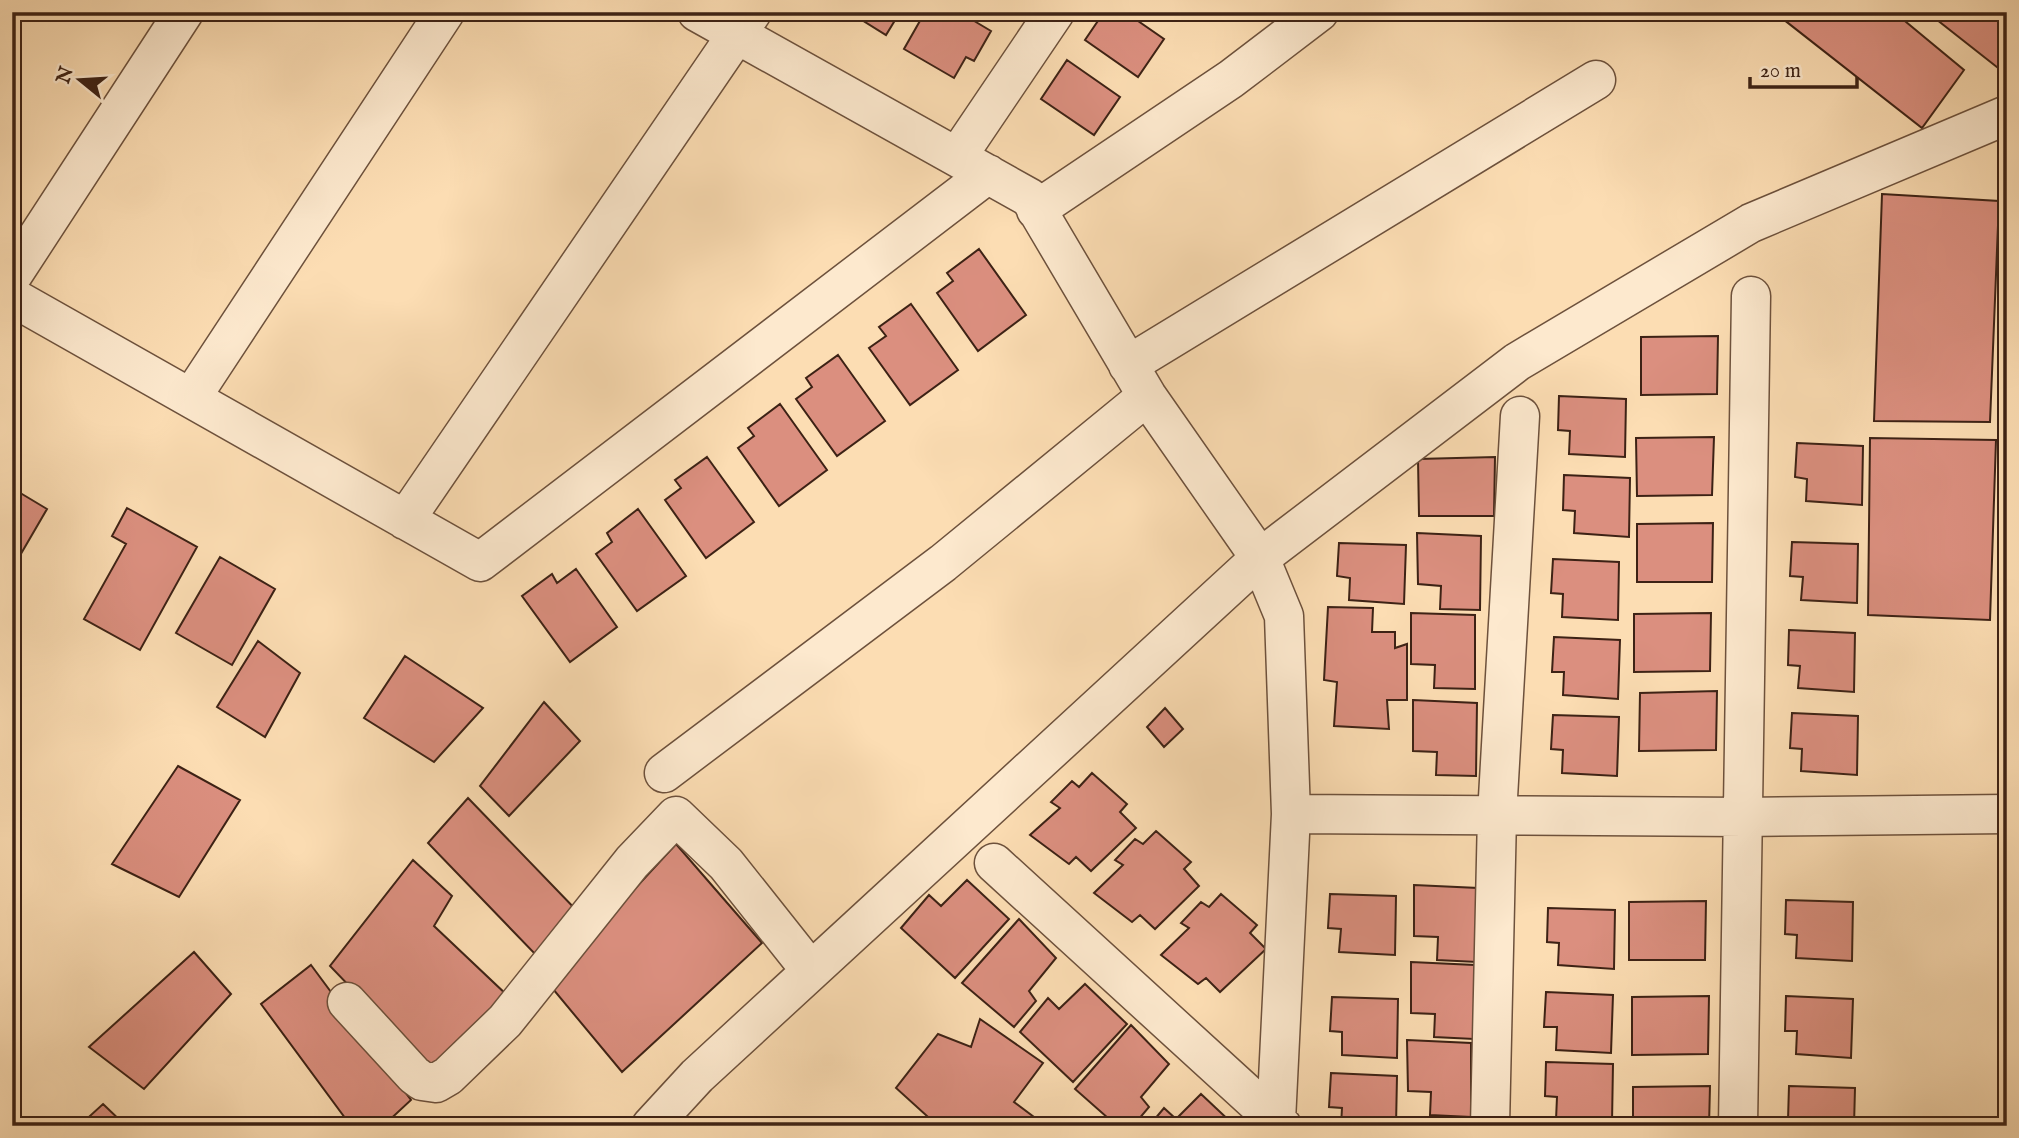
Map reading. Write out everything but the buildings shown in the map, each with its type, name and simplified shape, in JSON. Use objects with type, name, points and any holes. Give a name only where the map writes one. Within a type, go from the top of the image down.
[{"type":"street","points":[[12,276],[184,12]]},
{"type":"street","points":[[191,398],[445,12]]},
{"type":"street","points":[[696,12],[745,24],[1030,198],[1138,381],[1260,558],[1284,616],[1291,814],[1279,1124]]},
{"type":"street","points":[[12,296],[480,562],[973,165],[1055,12]]},
{"type":"street","points":[[1037,209],[1231,79],[1319,12]]},
{"type":"street","points":[[405,520],[745,24]]},
{"type":"street","points":[[664,773],[943,563],[1138,381],[1596,80]]},
{"type":"street","points":[[669,1120],[697,1076],[1260,558],[1529,355],[1751,223],[2007,115]]},
{"type":"street","points":[[1738,1126],[1751,296]]},
{"type":"street","points":[[1490,1126],[1497,815],[1520,416]]},
{"type":"street","points":[[1291,814],[1743,817],[2007,814]]},
{"type":"street","points":[[347,1002],[414,1075],[422,1081],[436,1083],[447,1076],[505,1021],[632,862],[676,816],[726,864],[811,971]]},
{"type":"street","points":[[994,863],[1279,1124]]}]
